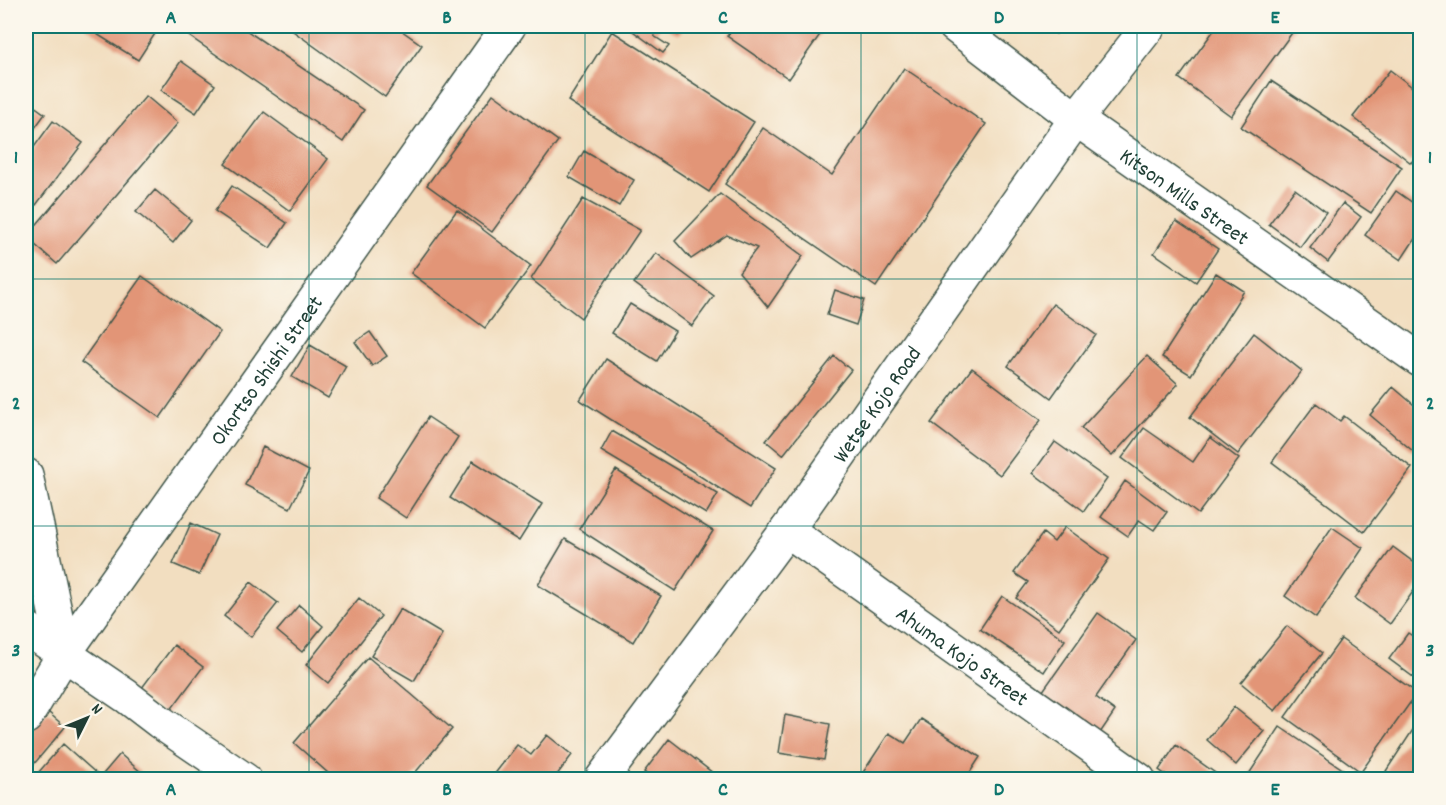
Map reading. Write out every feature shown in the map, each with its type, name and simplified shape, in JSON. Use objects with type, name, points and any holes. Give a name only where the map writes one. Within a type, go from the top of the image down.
[{"type":"street","name":"Okortso Shishi Street","points":[[26,717],[64,654],[509,26]]},
{"type":"street","name":"Kitson Mills Street","points":[[955,26],[1076,119],[1420,360]]},
{"type":"street","name":"Wetse Kojo Road","points":[[601,780],[787,530],[1076,119],[1149,26]]},
{"type":"street","points":[[26,475],[64,654]]},
{"type":"street","name":"Ahuma Kojo Street","points":[[787,530],[1139,780]]},
{"type":"street","points":[[26,628],[245,780]]},
{"type":"building","points":[[84,26],[160,26],[138,60]]},
{"type":"building","points":[[196,26],[240,26],[364,110],[343,142],[189,36]]},
{"type":"building","points":[[286,26],[395,26],[422,45],[385,97]]},
{"type":"building","points":[[626,26],[661,26],[654,36],[669,46],[663,53]]},
{"type":"building","points":[[665,26],[685,26],[678,35]]},
{"type":"building","points":[[735,26],[826,26],[789,79],[727,36]]},
{"type":"building","points":[[1047,26],[1065,26],[1056,34]]},
{"type":"building","points":[[1217,26],[1297,26],[1231,116],[1179,78]]},
{"type":"building","points":[[612,31],[754,122],[709,192],[568,101]]},
{"type":"building","points":[[181,61],[215,85],[196,113],[161,90]]},
{"type":"building","points":[[904,68],[986,124],[876,287],[725,184],[763,128],[832,175]]},
{"type":"building","points":[[1390,70],[1420,93],[1420,150],[1411,163],[1353,117]]},
{"type":"building","points":[[1271,81],[1402,167],[1371,213],[1241,127]]},
{"type":"building","points":[[493,94],[558,141],[492,232],[427,185]]},
{"type":"building","points":[[146,96],[178,123],[57,264],[26,237]]},
{"type":"building","points":[[26,100],[45,114],[26,140]]},
{"type":"building","points":[[264,112],[328,159],[290,211],[225,164]]},
{"type":"building","points":[[53,121],[83,143],[36,205],[26,198],[26,158]]},
{"type":"building","points":[[584,151],[634,180],[619,206],[569,177]]},
{"type":"building","points":[[232,186],[287,223],[270,248],[215,211]]},
{"type":"building","points":[[1295,189],[1326,212],[1300,247],[1269,224]]},
{"type":"building","points":[[155,190],[191,220],[173,243],[136,212]]},
{"type":"building","points":[[1396,191],[1420,208],[1420,231],[1401,260],[1365,235]]},
{"type":"building","points":[[720,194],[803,256],[768,307],[739,272],[757,248],[727,235],[691,259],[675,241]]},
{"type":"building","points":[[583,199],[640,230],[581,318],[531,279]]},
{"type":"building","points":[[1343,203],[1361,217],[1328,262],[1310,248]]},
{"type":"building","points":[[457,210],[531,266],[485,328],[411,273]]},
{"type":"building","points":[[1176,221],[1218,249],[1196,282],[1154,253]]},
{"type":"building","points":[[656,253],[714,296],[692,326],[634,283]]},
{"type":"building","points":[[1216,273],[1244,291],[1191,375],[1162,357]]},
{"type":"building","points":[[142,276],[220,332],[160,418],[81,362]]},
{"type":"building","points":[[835,290],[864,300],[856,325],[827,315]]},
{"type":"building","points":[[630,304],[675,331],[657,361],[612,333]]},
{"type":"building","points":[[1053,304],[1096,335],[1051,398],[1008,366]]},
{"type":"building","points":[[370,332],[387,356],[372,366],[355,342]]},
{"type":"building","points":[[1254,333],[1302,371],[1238,454],[1190,417]]},
{"type":"building","points":[[310,345],[346,366],[328,398],[292,377]]},
{"type":"building","points":[[834,356],[851,370],[783,455],[766,441]]},
{"type":"building","points":[[1147,356],[1178,384],[1112,456],[1081,428]]},
{"type":"building","points":[[606,359],[776,468],[750,508],[580,400]]},
{"type":"building","points":[[972,368],[1041,420],[1000,475],[931,423]]},
{"type":"building","points":[[1393,387],[1420,410],[1420,457],[1370,415]]},
{"type":"building","points":[[1316,403],[1340,421],[1344,416],[1412,468],[1364,532],[1272,462]]},
{"type":"building","points":[[428,417],[458,437],[406,518],[376,498]]},
{"type":"building","points":[[1144,428],[1193,462],[1210,437],[1239,459],[1198,514],[1122,458]]},
{"type":"building","points":[[612,431],[718,494],[706,514],[601,451]]},
{"type":"building","points":[[1055,442],[1107,479],[1084,511],[1033,473]]},
{"type":"building","points":[[263,447],[309,471],[290,508],[245,485]]},
{"type":"building","points":[[473,461],[542,504],[519,541],[450,498]]},
{"type":"building","points":[[616,470],[713,531],[675,591],[579,529]]},
{"type":"building","points":[[1125,481],[1167,512],[1154,530],[1139,520],[1128,536],[1101,517]]},
{"type":"building","points":[[191,523],[217,535],[199,575],[173,564]]},
{"type":"building","points":[[1065,527],[1109,559],[1059,629],[1016,598],[1028,582],[1014,573],[1043,533],[1054,542]]},
{"type":"building","points":[[1332,527],[1363,548],[1316,618],[1285,596]]},
{"type":"building","points":[[565,539],[661,596],[633,642],[538,585]]},
{"type":"building","points":[[1393,547],[1420,567],[1420,582],[1390,624],[1355,598]]},
{"type":"building","points":[[251,582],[278,603],[251,637],[224,616]]},
{"type":"building","points":[[1002,596],[1065,640],[1044,672],[980,629]]},
{"type":"building","points":[[359,598],[381,616],[328,683],[306,665]]},
{"type":"building","points":[[299,605],[323,626],[302,652],[277,631]]},
{"type":"building","points":[[400,609],[442,634],[414,681],[371,656]]},
{"type":"building","points":[[1098,613],[1136,640],[1096,697],[1115,711],[1098,736],[1040,695]]},
{"type":"building","points":[[1287,626],[1322,653],[1275,711],[1241,683]]},
{"type":"building","points":[[1408,633],[1420,641],[1420,682],[1389,659]]},
{"type":"building","points":[[1341,639],[1417,693],[1361,772],[1285,717]]},
{"type":"building","points":[[174,645],[203,667],[167,715],[138,693]]},
{"type":"building","points":[[368,657],[452,729],[409,780],[336,780],[294,743]]},
{"type":"building","points":[[1234,707],[1264,731],[1236,765],[1207,740]]},
{"type":"building","points":[[48,712],[65,727],[34,764],[26,756],[26,737]]},
{"type":"building","points":[[785,715],[830,724],[824,760],[779,753]]},
{"type":"building","points":[[921,719],[980,757],[965,780],[858,780],[889,733],[905,743]]},
{"type":"building","points":[[1420,719],[1420,780],[1398,780],[1386,771]]},
{"type":"building","points":[[1280,727],[1353,776],[1351,780],[1245,780]]},
{"type":"building","points":[[547,735],[572,755],[553,780],[490,780],[517,745],[531,755]]},
{"type":"building","points":[[669,739],[718,777],[716,780],[654,780],[644,772]]},
{"type":"building","points":[[63,744],[98,775],[94,780],[32,780]]},
{"type":"building","points":[[1176,745],[1225,780],[1173,780],[1159,770]]},
{"type":"building","points":[[120,754],[150,780],[98,780]]}]
